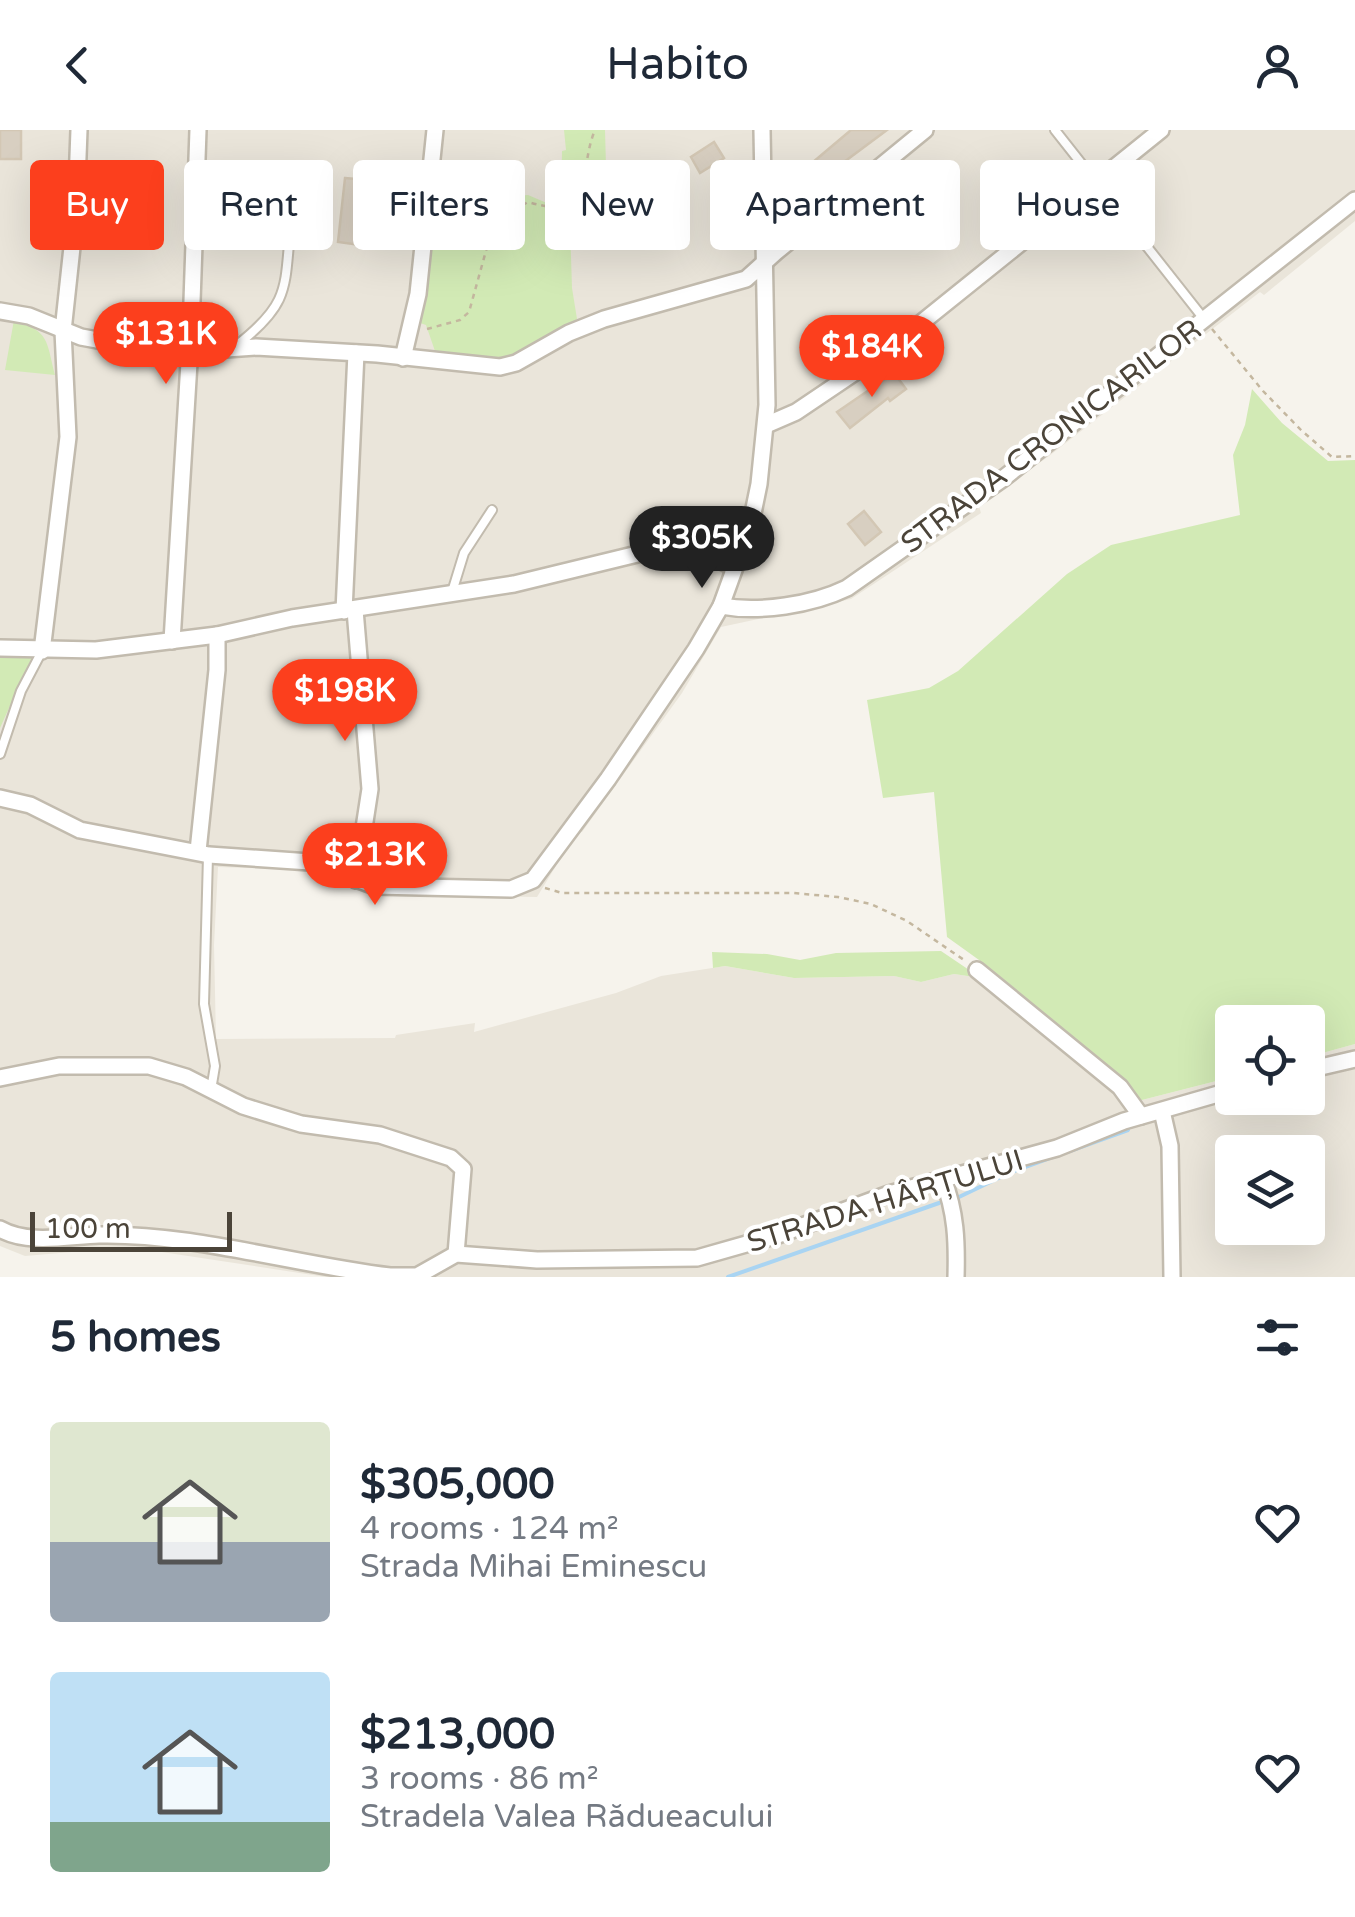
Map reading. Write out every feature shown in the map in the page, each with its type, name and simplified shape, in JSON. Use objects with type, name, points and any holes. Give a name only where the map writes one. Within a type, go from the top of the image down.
[{"type":"street","points":[[42,651],[68,437],[63,331],[72,265],[79,130]]},
{"type":"street","points":[[172,642],[190,352],[198,130]]},
{"type":"street","points":[[403,358],[420,281],[436,130]]},
{"type":"street","points":[[2,796],[80,830],[203,853],[310,862],[356,880],[399,888],[511,889],[533,880],[681,674],[721,606],[756,504],[766,425],[762,130]]},
{"type":"street","points":[[0,311],[30,316],[63,331],[168,353],[233,347],[356,353],[484,367],[516,363],[604,318],[734,283],[763,266],[925,130]]},
{"type":"street","points":[[1122,160],[1161,130]]},
{"type":"street","name":"STRADA CRONICARILOR","points":[[721,606],[756,608],[819,598],[847,588],[1004,477],[1355,200]]},
{"type":"street","points":[[766,425],[796,412],[885,352],[1010,250]]},
{"type":"street","points":[[356,353],[350,610],[370,789],[356,880]]},
{"type":"street","points":[[0,648],[96,650],[172,642],[514,584],[662,548],[701,552],[734,567]]},
{"type":"street","points":[[203,853],[218,670],[217,635]]},
{"type":"street","points":[[977,970],[1120,1087],[1141,1116]]},
{"type":"street","points":[[1325,1066],[1355,1058]]},
{"type":"street","points":[[0,1078],[58,1066],[129,1065],[166,1070],[243,1106],[284,1119],[380,1134],[451,1158],[463,1169],[464,1177],[456,1254],[417,1276],[356,1272],[157,1238],[22,1237],[0,1228]]},
{"type":"street","name":"STRADA HÂRȚULUI","points":[[456,1254],[676,1269],[697,1258],[751,1244],[890,1194],[1057,1148],[1141,1116],[1215,1095]]},
{"type":"street","points":[[1162,1111],[1170,1146],[1172,1277]]},
{"type":"street","points":[[943,1179],[953,1204],[957,1230],[956,1277]]},
{"type":"lane","points":[[1055,130],[1080,160]]},
{"type":"lane","points":[[233,347],[277,308],[287,250]]},
{"type":"lane","points":[[1150,250],[1204,319]]},
{"type":"lane","points":[[452,592],[464,553],[492,510]]},
{"type":"lane","points":[[0,754],[21,691],[42,651]]},
{"type":"lane","points":[[203,853],[204,1004],[214,1066],[212,1090]]},
{"type":"path","points":[[410,330],[451,324],[469,312],[489,240],[509,213],[528,202],[554,210],[566,208],[580,194],[596,130]]},
{"type":"path","points":[[1204,319],[1300,430],[1332,457],[1355,456]]},
{"type":"path","points":[[533,880],[562,893],[793,893],[838,897],[870,904],[907,921],[977,970]]},
{"type":"shaded area","points":[[0,130],[1355,130],[1355,221],[1264,295],[1260,292],[979,506],[981,513],[851,599],[721,627],[682,693],[582,832],[576,833],[537,897],[379,894],[328,881],[311,870],[218,867],[214,945],[216,1039],[395,1038],[475,1023],[474,1032],[616,993],[661,976],[725,966],[794,978],[894,976],[921,982],[954,974],[981,978],[986,965],[1121,1077],[1138,1101],[1215,1081],[1215,1115],[1325,1115],[1325,1052],[1355,1044],[1355,1277],[326,1277],[155,1251],[95,1250],[25,1256],[0,1246]]},
{"type":"green space","points":[[564,130],[605,130],[606,160],[562,160],[562,151],[566,150]]},
{"type":"green space","points":[[528,195],[545,202],[545,250],[571,250],[577,319],[511,357],[482,360],[436,354],[426,325],[417,322],[429,250],[525,250]]},
{"type":"green space","points":[[14,320],[45,339],[55,375],[5,370]]},
{"type":"green space","points":[[1252,389],[1282,423],[1328,461],[1355,460],[1355,1044],[1325,1052],[1325,1005],[1215,1005],[1215,1081],[1138,1101],[1121,1077],[947,937],[934,792],[883,798],[867,700],[929,688],[958,671],[1067,574],[1111,545],[1240,515],[1233,455],[1245,425]]},
{"type":"green space","points":[[0,655],[32,657],[0,728]]},
{"type":"green space","points":[[941,951],[981,978],[954,974],[921,982],[894,976],[794,978],[725,966],[713,968],[712,952],[800,960],[836,953]]},
{"type":"building","points":[[0,130],[21,130],[21,159],[0,159]]},
{"type":"building","points":[[851,130],[887,130],[847,160],[816,160]]},
{"type":"building","points":[[714,142],[724,158],[710,160],[710,167],[700,173],[691,157]]},
{"type":"building","points":[[345,178],[353,179],[353,244],[338,242]]},
{"type":"building","points":[[894,373],[906,389],[850,428],[837,412]]},
{"type":"building","points":[[864,511],[881,532],[865,545],[848,524]]},
{"type":"waterway","points":[[1067,1152],[1128,1130]]},
{"type":"waterway","points":[[959,1197],[1058,1155]]},
{"type":"waterway","points":[[728,1277],[939,1203]]}]
